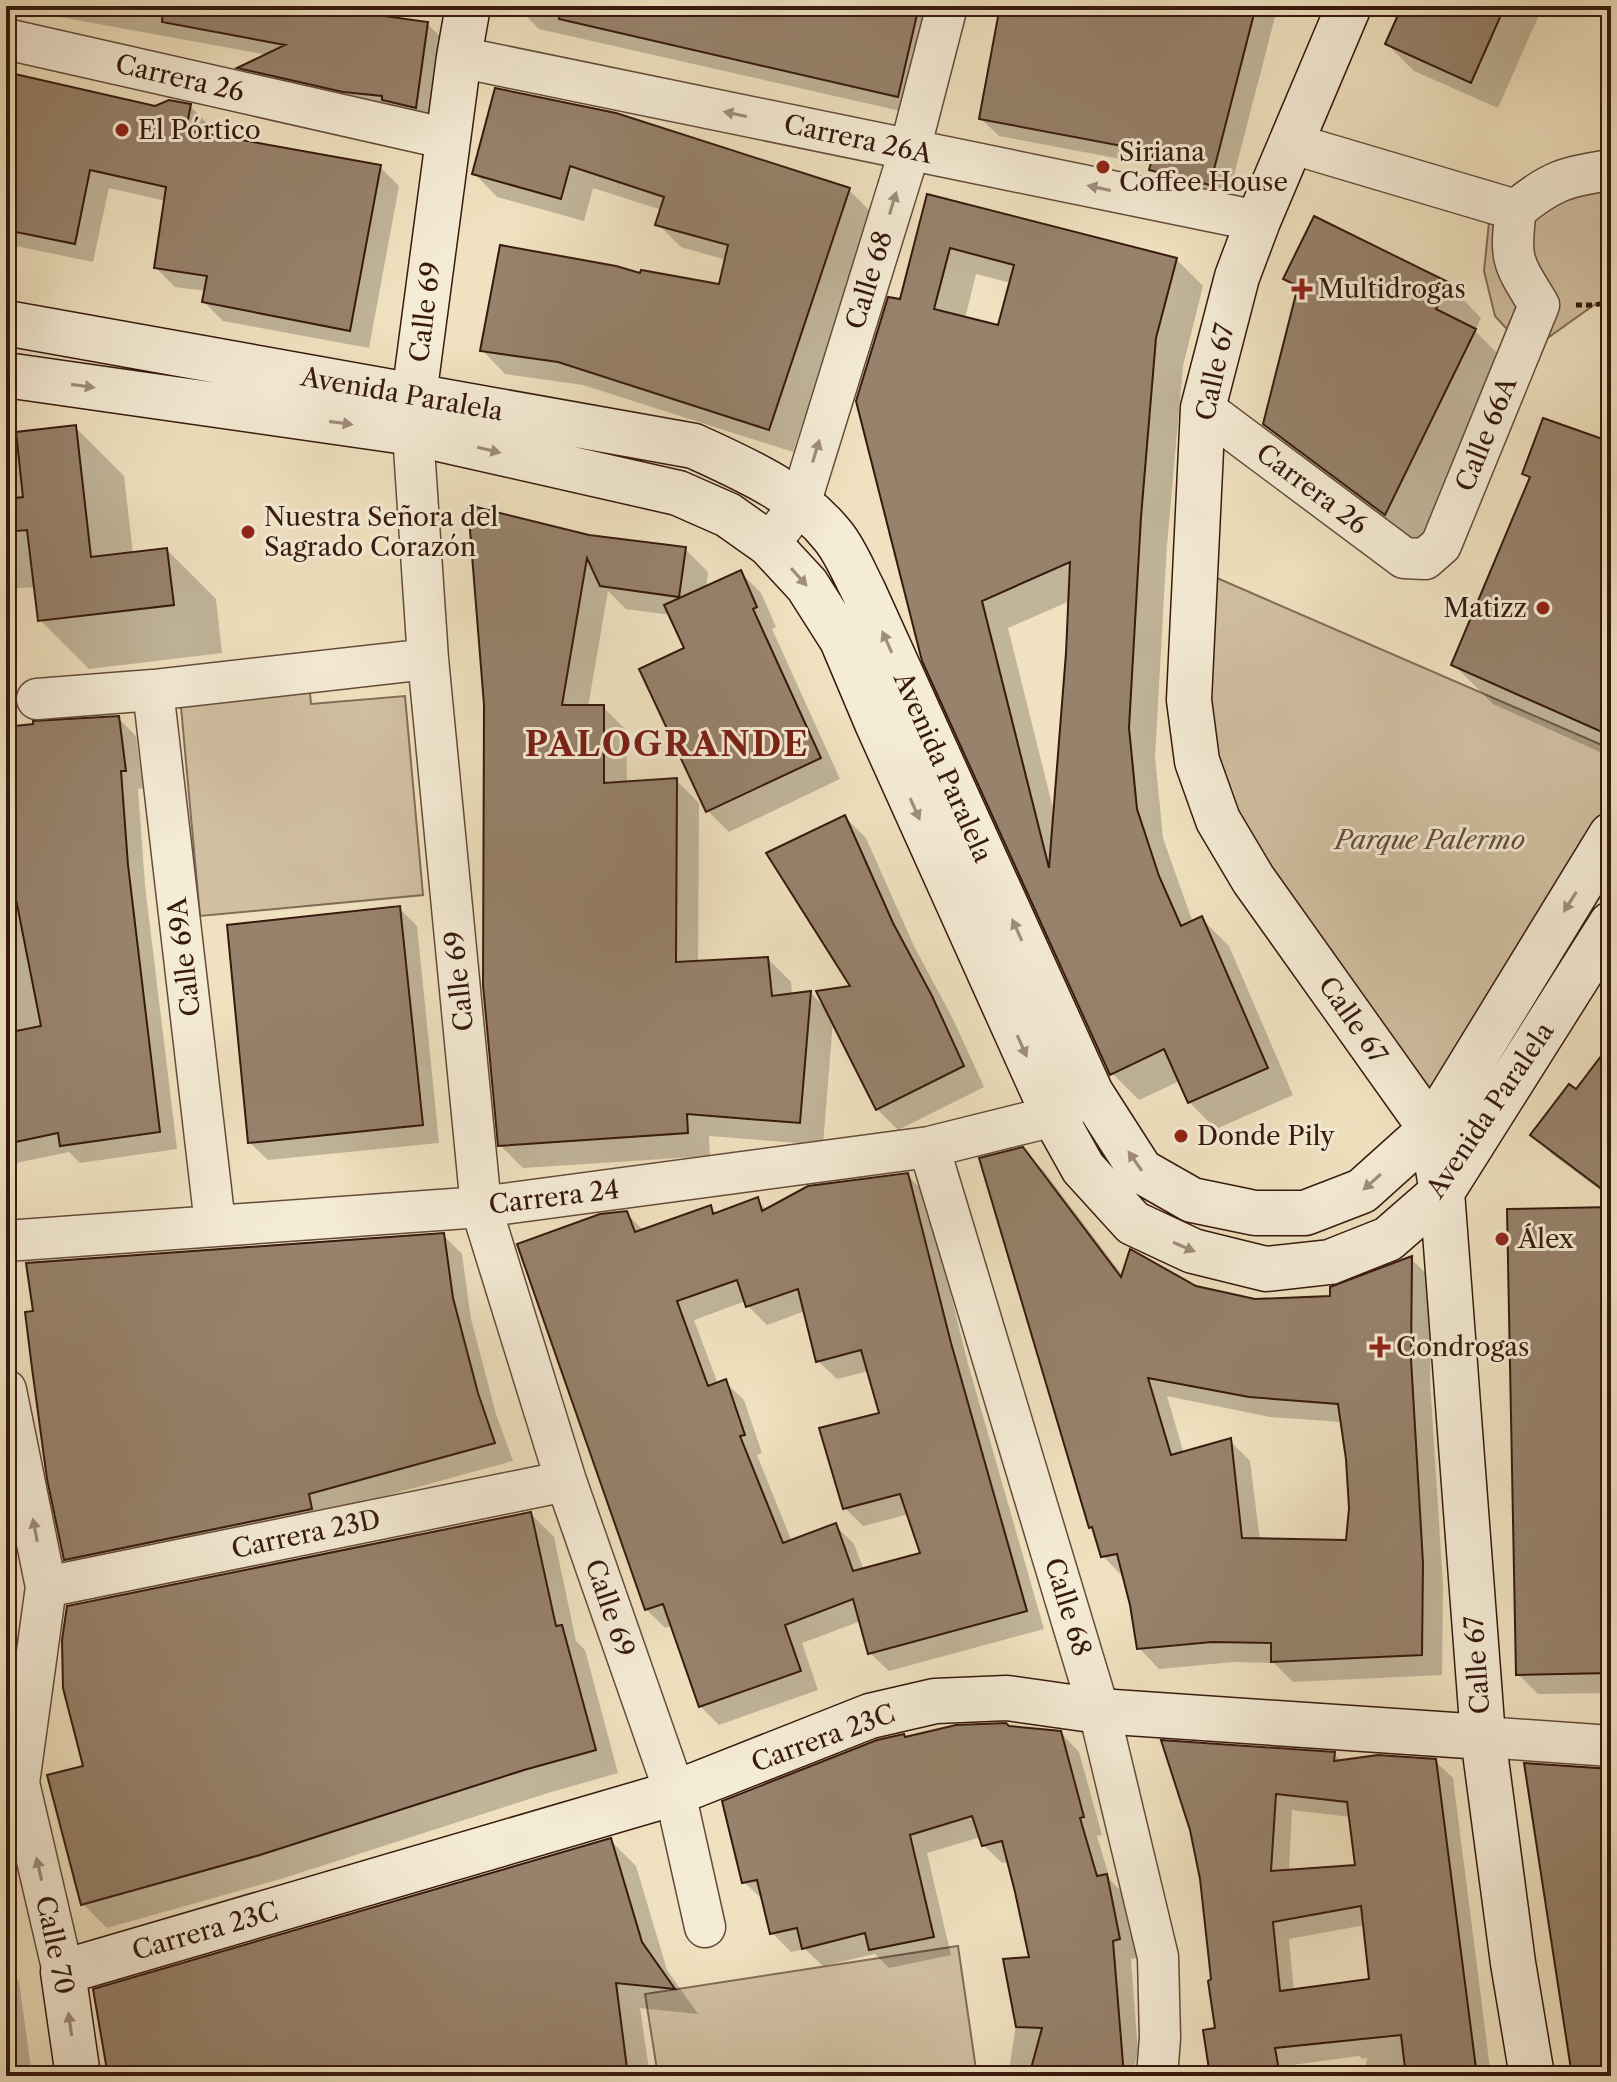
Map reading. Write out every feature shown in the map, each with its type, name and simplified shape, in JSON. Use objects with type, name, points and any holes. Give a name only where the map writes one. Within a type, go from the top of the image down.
[{"type":"street","name":"Calle 69","points":[[468,6],[413,415],[428,659],[481,1207],[566,1481],[675,1793],[705,1927]]},
{"type":"street","name":"Calle 68","points":[[769,544],[800,504],[910,149],[947,6]]},
{"type":"street","name":"Calle 67","points":[[1349,6],[1237,277],[1203,408],[1189,700],[1197,761],[1218,820],[1253,879],[1431,1129],[1442,1192],[1483,1737],[1513,1963],[1532,2076]]},
{"type":"street","name":"Carrera 26","points":[[6,39],[448,139]]},
{"type":"street","name":"Carrera 26A","points":[[459,57],[1258,221]]},
{"type":"street","points":[[1290,143],[1516,210],[1543,188],[1580,174],[1611,170]]},
{"type":"street","name":"Calle 66A","points":[[1425,559],[1441,545],[1539,305],[1514,264],[1512,239],[1516,210]]},
{"type":"street","name":"Avenida Paralela","points":[[6,323],[413,415],[678,493],[728,515],[769,544],[807,585],[842,640],[1054,1116],[1083,1168],[1133,1223],[1193,1251],[1266,1269],[1330,1262],[1388,1239],[1442,1192],[1611,924]]},
{"type":"street","name":"Avenida Paralela","points":[[6,375],[694,446],[756,474],[800,504],[834,537],[863,590],[1091,1093],[1141,1171],[1192,1200],[1255,1213],[1305,1213],[1362,1191],[1431,1129],[1611,835]]},
{"type":"street","name":"Carrera 26","points":[[1203,408],[1404,558],[1425,559]]},
{"type":"street","points":[[37,699],[153,690],[428,659]]},
{"type":"street","name":"Calle 69A","points":[[153,690],[215,1224]]},
{"type":"street","name":"Carrera 24","points":[[6,1241],[481,1207],[929,1147],[1054,1116],[1091,1093]]},
{"type":"street","name":"Calle 68","points":[[929,1147],[1099,1711],[1158,1957],[1160,2038],[1157,2076]]},
{"type":"street","name":"Calle 70","points":[[6,1390],[46,1587],[19,1783],[63,1972],[78,2076]]},
{"type":"street","name":"Carrera 23D","points":[[46,1587],[566,1481]]},
{"type":"street","name":"Carrera 23C","points":[[63,1972],[675,1793],[870,1716],[935,1701],[1007,1698],[1099,1711],[1611,1746]]},
{"type":"green space","points":[[1611,188],[1611,302],[1594,305],[1528,352],[1495,316],[1484,271],[1489,222],[1523,190]]},
{"type":"green space","name":"Parque Palermo","points":[[1210,575],[1611,749],[1611,848],[1431,1129],[1235,826],[1199,690]]},
{"type":"green space","points":[[308,673],[311,704],[405,696],[423,895],[200,916],[179,685]]},
{"type":"green space","points":[[958,1946],[977,2076],[658,2076],[645,1994]]},
{"type":"building","points":[[163,6],[311,6],[428,22],[416,108],[382,100],[382,96],[343,92],[237,68],[285,45],[162,22]]},
{"type":"building","points":[[561,6],[919,6],[898,97],[559,19]]},
{"type":"building","points":[[1000,6],[1256,6],[1210,185],[1149,170],[1154,152],[979,119]]},
{"type":"building","points":[[1402,6],[1505,6],[1471,83],[1385,44]]},
{"type":"building","points":[[6,72],[155,106],[169,100],[191,104],[186,130],[381,165],[350,331],[202,302],[207,276],[154,268],[166,187],[90,170],[75,244],[6,230]]},
{"type":"building","points":[[495,88],[616,113],[850,188],[769,430],[558,362],[480,351],[500,245],[640,273],[641,270],[719,284],[728,245],[655,225],[664,197],[570,166],[561,199],[472,174]]},
{"type":"building","points":[[927,194],[1177,258],[1156,338],[1141,517],[1129,728],[1137,809],[1159,876],[1181,926],[1202,916],[1268,1068],[1188,1103],[1164,1049],[1110,1075],[922,661],[856,401],[888,297],[900,299]],"holes":[[[950,248],[1014,265],[998,325],[934,309]],[[1070,562],[1066,653],[1049,868],[982,601]]]},
{"type":"building","points":[[1314,216],[1450,283],[1436,309],[1476,329],[1385,515],[1263,424],[1298,286],[1283,279]]},
{"type":"building","name":"Matizz","points":[[1543,418],[1611,442],[1611,736],[1451,665],[1530,477],[1522,474]]},
{"type":"building","points":[[76,425],[91,557],[167,548],[174,605],[38,621],[27,530],[6,532],[6,499],[23,497],[16,432]]},
{"type":"building","points":[[468,505],[589,535],[686,547],[679,597],[600,586],[587,558],[562,705],[604,705],[604,783],[677,778],[676,962],[768,957],[772,996],[811,991],[800,1123],[687,1114],[688,1133],[498,1146],[483,985],[484,705]]},
{"type":"building","points":[[741,570],[757,607],[753,609],[821,758],[706,812],[639,669],[684,648],[664,605]]},
{"type":"building","points":[[119,716],[126,771],[121,771],[128,865],[160,1132],[60,1146],[58,1133],[6,1144],[6,1033],[41,1026],[6,835],[6,727],[33,724],[33,721]]},
{"type":"building","points":[[845,815],[893,923],[932,996],[964,1066],[876,1110],[816,991],[850,986],[766,853]]},
{"type":"building","points":[[400,906],[423,1125],[248,1143],[227,925]]},
{"type":"building","points":[[1611,1043],[1611,1196],[1530,1135],[1569,1084],[1576,1089]]},
{"type":"building","points":[[1023,1147],[1121,1277],[1130,1249],[1196,1286],[1255,1299],[1330,1296],[1330,1287],[1412,1256],[1411,1359],[1423,1563],[1422,1655],[1271,1662],[1271,1643],[1212,1642],[1137,1649],[1117,1554],[1101,1557],[1092,1527],[1089,1528],[979,1158]],"holes":[[[1148,1378],[1249,1397],[1338,1404],[1349,1508],[1346,1540],[1242,1538],[1231,1438],[1171,1455]]]},
{"type":"building","points":[[908,1173],[951,1343],[1027,1611],[868,1654],[853,1599],[785,1625],[801,1671],[699,1707],[663,1604],[645,1610],[517,1244],[600,1214],[627,1211],[635,1232],[711,1205],[713,1214],[758,1197],[762,1211],[808,1186]],"holes":[[[737,1280],[746,1307],[798,1289],[816,1362],[861,1350],[879,1413],[819,1428],[843,1509],[900,1494],[920,1553],[853,1571],[836,1523],[783,1543],[740,1436],[745,1435],[726,1379],[708,1386],[677,1301]]]},
{"type":"building","points":[[1611,1207],[1611,1673],[1516,1675],[1507,1209]]},
{"type":"building","points":[[444,1233],[453,1298],[478,1393],[495,1443],[309,1494],[312,1509],[64,1560],[47,1479],[32,1368],[25,1312],[33,1311],[26,1263]]},
{"type":"building","points":[[531,1512],[556,1626],[562,1625],[596,1750],[260,1855],[81,1905],[47,1775],[83,1766],[63,1688],[62,1640],[67,1606]]},
{"type":"building","points":[[1006,1723],[1009,1726],[1061,1731],[1084,1817],[1080,1818],[1097,1876],[1107,1874],[1120,1939],[1113,1941],[1124,2076],[1029,2076],[1042,2028],[1016,2027],[1003,1959],[1029,1957],[1015,1892],[1002,1841],[982,1846],[972,1816],[910,1835],[934,1937],[869,1950],[865,1933],[802,1949],[797,1928],[770,1934],[757,1880],[742,1883],[722,1801],[877,1740],[956,1725]]},
{"type":"building","points":[[1161,1740],[1335,1752],[1334,1761],[1378,1755],[1436,1759],[1477,2076],[1406,2076],[1401,2035],[1275,2048],[1280,2076],[1210,2076],[1203,2030],[1215,2028],[1200,1879],[1190,1830]],"holes":[[[1276,1794],[1347,1802],[1355,1865],[1271,1871]],[[1361,1906],[1369,1979],[1280,1991],[1273,1922]]]},
{"type":"building","points":[[1524,1763],[1611,1769],[1611,2076],[1572,2076]]},
{"type":"building","points":[[611,1838],[642,1942],[675,1989],[616,1983],[628,2076],[108,2076],[93,1989]]},
{"type":"place","name":"El Pórtico","points":[[122,130]]},
{"type":"place","name":"Siriana Coffee House","points":[[1103,167]]},
{"type":"place","name":"Multidrogas","points":[[1302,289]]},
{"type":"place","name":"Nuestra Señora del Sagrado Corazón","points":[[248,532]]},
{"type":"place","name":"Matizz","points":[[1543,608]]},
{"type":"place","name":"Donde Pily","points":[[1181,1136]]},
{"type":"place","name":"Álex","points":[[1502,1239]]},
{"type":"place","name":"Condrogas","points":[[1380,1347]]},
{"type":"district","name":"PALOGRANDE","points":[[667,744]]}]
